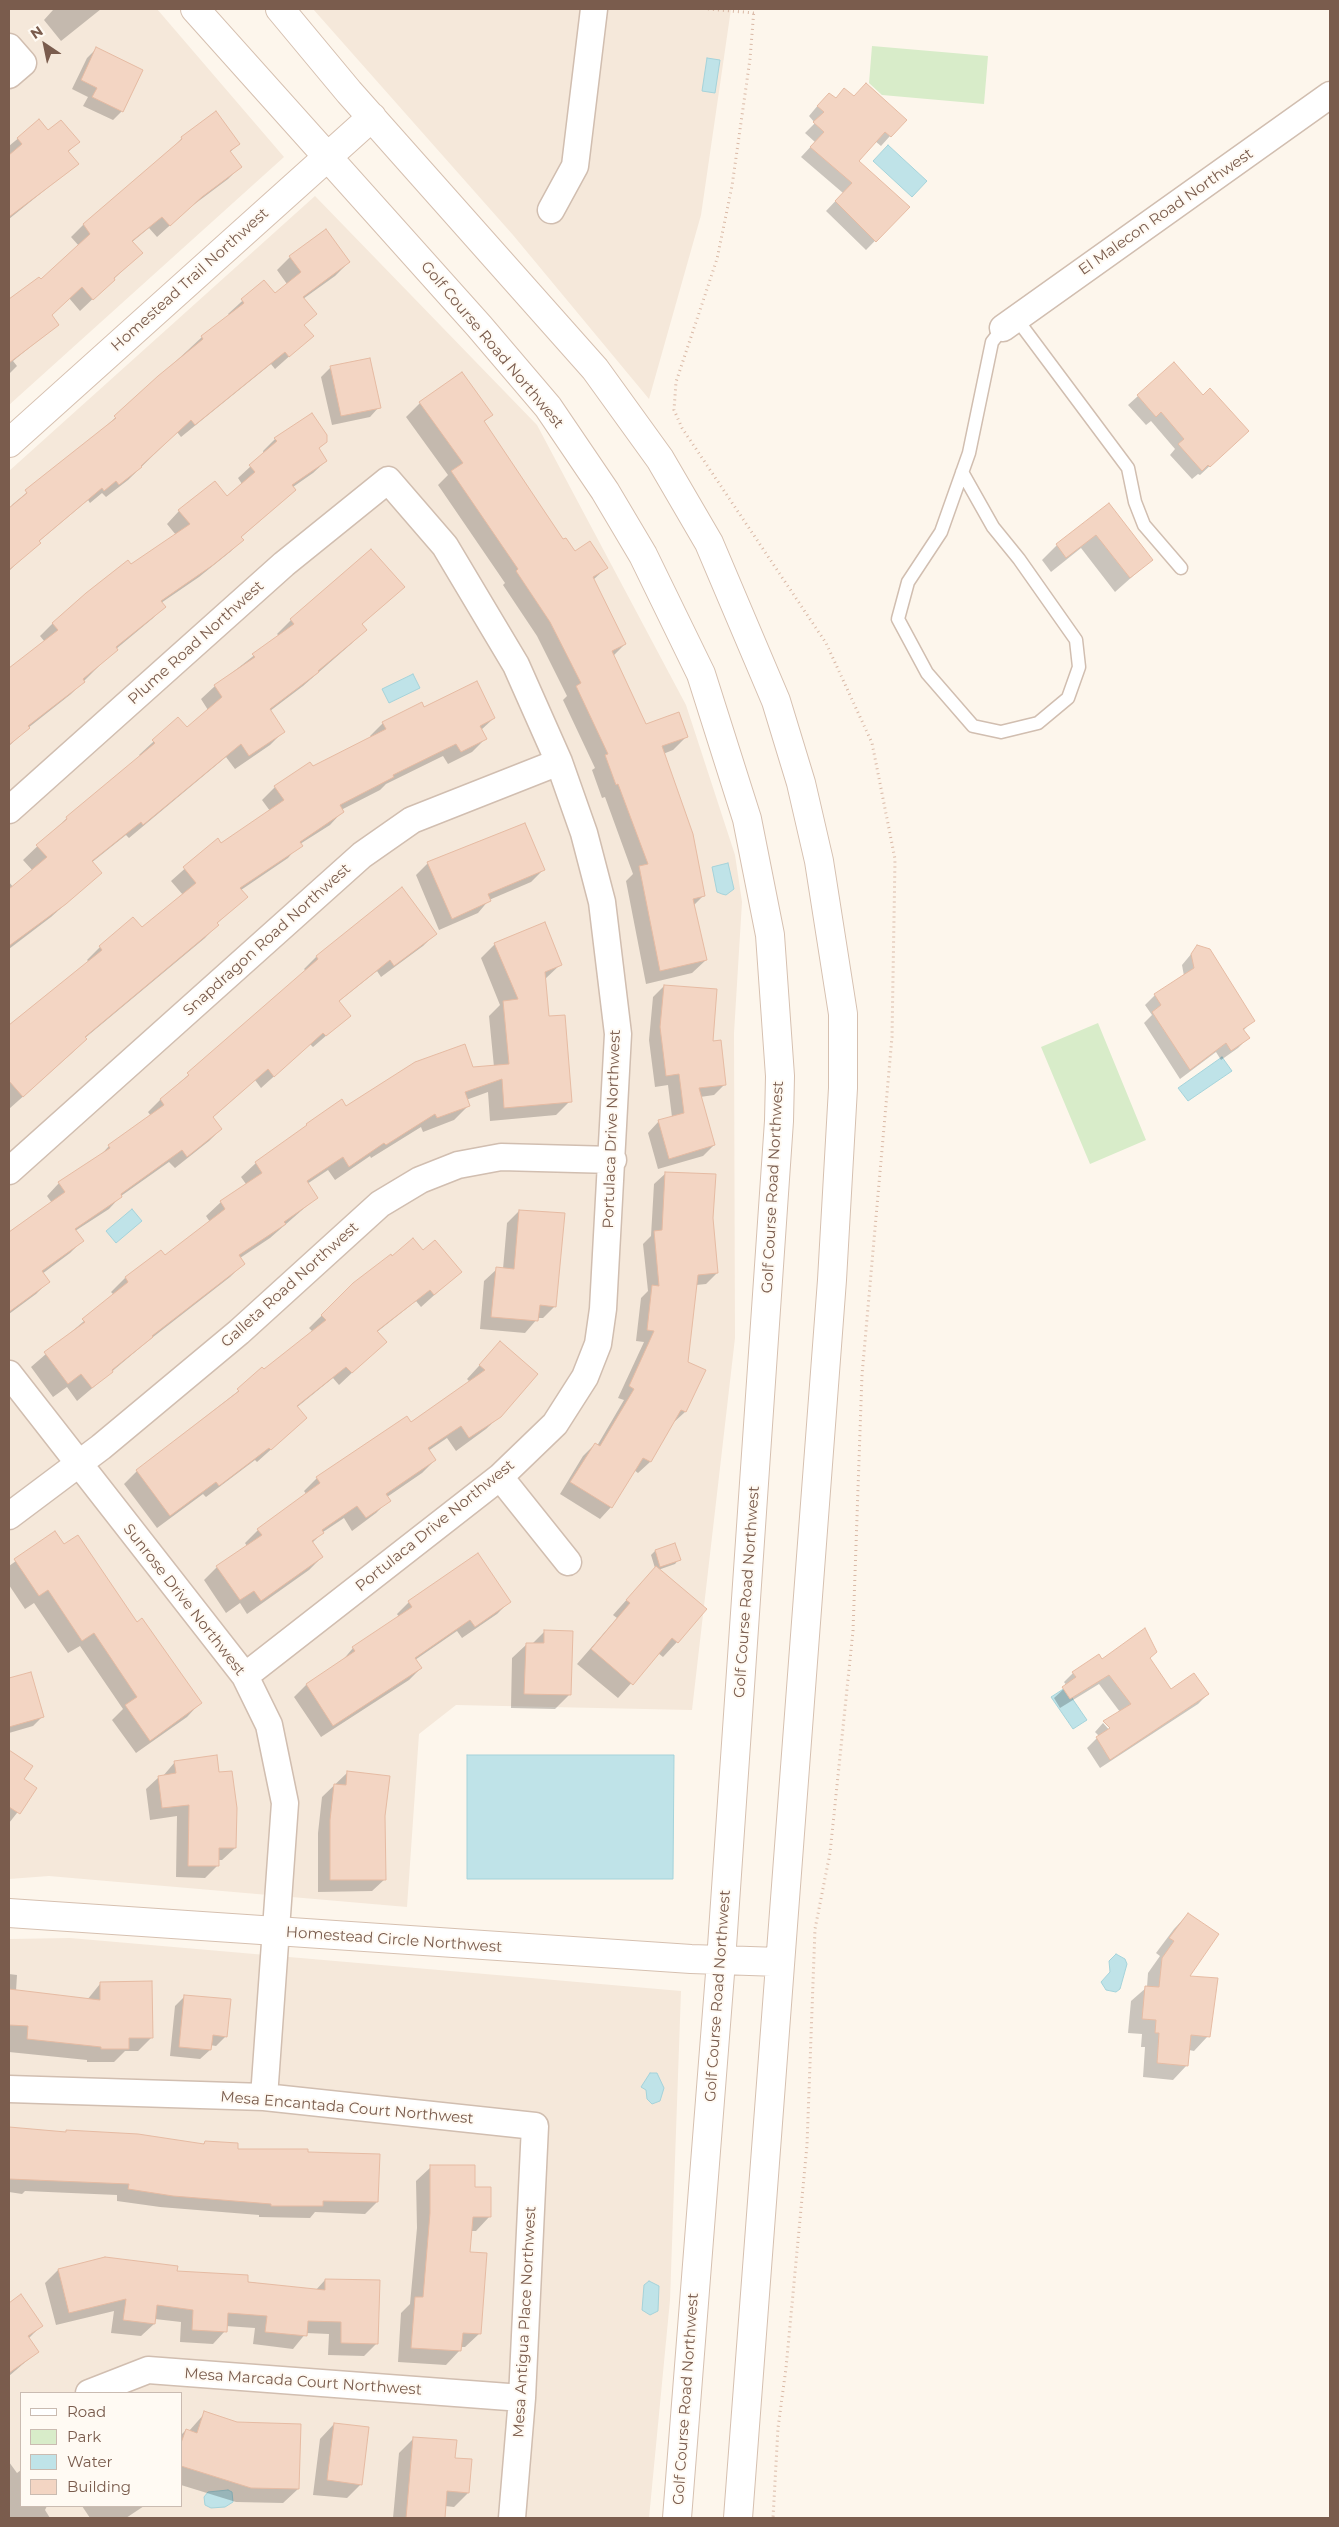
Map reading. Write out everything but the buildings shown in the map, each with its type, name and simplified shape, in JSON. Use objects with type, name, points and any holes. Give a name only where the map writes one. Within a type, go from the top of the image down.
[{"type":"main road","name":"Golf Course Road Northwest","points":[[195,9],[548,407],[606,491],[643,555],[701,674],[747,819],[770,935],[780,1076],[780,1121],[721,1961],[677,2518]]},
{"type":"main road","points":[[280,9],[372,117],[595,369],[660,459],[709,544],[776,701],[802,783],[819,861],[843,1014],[843,1088],[832,1280],[738,2518]]},
{"type":"main road","name":"Homestead Trail Northwest","points":[[9,443],[372,117]]},
{"type":"main road","name":"Homestead Circle Northwest","points":[[9,1913],[721,1961],[779,1962]]},
{"type":"street","points":[[552,210],[575,166],[594,9]]},
{"type":"street","name":"El Malecon Road Northwest","points":[[1009,323],[1330,95]]},
{"type":"street","name":"Portulaca Drive Northwest","points":[[245,1676],[500,1477],[556,1424],[585,1377],[598,1344],[604,1310],[618,1034],[602,902],[584,833],[559,762],[516,665],[445,546],[388,480]]},
{"type":"street","name":"Plume Road Northwest","points":[[9,810],[284,564],[388,480]]},
{"type":"street","name":"Snapdragon Road Northwest","points":[[9,1170],[362,855],[412,820],[559,762]]},
{"type":"street","name":"Galleta Road Northwest","points":[[9,1516],[79,1464],[239,1332],[380,1204],[420,1180],[458,1165],[501,1156],[613,1160]]},
{"type":"street","name":"Sunrose Drive Northwest","points":[[9,1374],[245,1676],[269,1725],[285,1803],[274,1931],[264,2097]]},
{"type":"street","points":[[500,1477],[568,1562]]},
{"type":"street","name":"Mesa Encantada Court Northwest","points":[[9,2089],[264,2097],[535,2126]]},
{"type":"street","name":"Mesa Antigua Place Northwest","points":[[512,2518],[522,2398],[535,2126]]},
{"type":"street","name":"Mesa Marcada Court Northwest","points":[[92,2392],[148,2370],[522,2398]]},
{"type":"lane","points":[[962,472],[993,527],[1019,559],[1076,640],[1079,667],[1068,698],[1038,723],[1001,732],[973,726],[927,673],[898,619],[908,582],[941,532],[962,472],[969,453],[992,342],[1009,323],[1128,468],[1135,502],[1144,525],[1181,568]]},
{"type":"path","points":[[708,9],[754,13]]},
{"type":"shaded area","points":[[9,9],[157,9],[284,157],[9,405]]},
{"type":"shaded area","points":[[313,9],[731,9],[701,215],[649,399],[513,235]]},
{"type":"shaded area","points":[[315,196],[537,425],[686,705],[735,855],[742,902],[734,1033],[735,1338],[692,1710],[456,1705],[419,1734],[407,1907],[49,1876],[9,1879],[9,471]]},
{"type":"shaded area","points":[[70,1938],[681,1991],[670,2300],[649,2518],[9,2518],[9,1939]]},
{"type":"green space","points":[[872,46],[988,56],[984,104],[882,95],[869,83]]},
{"type":"green space","points":[[1098,1023],[1146,1140],[1090,1164],[1041,1047]]},
{"type":"water","points":[[707,58],[720,60],[715,93],[702,91]]},
{"type":"water","points":[[888,145],[927,181],[912,197],[873,161]]},
{"type":"water","points":[[413,674],[420,688],[389,703],[382,689]]},
{"type":"water","points":[[728,863],[734,889],[726,895],[717,892],[712,867]]},
{"type":"water","points":[[1222,1057],[1232,1071],[1188,1101],[1178,1088]]},
{"type":"water","points":[[132,1209],[142,1221],[116,1243],[106,1231]]},
{"type":"water","points":[[1065,1688],[1087,1720],[1073,1729],[1051,1697]]},
{"type":"water","points":[[467,1755],[674,1755],[673,1879],[467,1879]]},
{"type":"water","points":[[1116,1954],[1125,1959],[1127,1964],[1120,1989],[1116,1992],[1106,1990],[1101,1982],[1110,1972],[1109,1961]]},
{"type":"water","points":[[650,2073],[657,2073],[664,2088],[660,2101],[652,2104],[647,2099],[646,2090],[641,2087]]},
{"type":"water","points":[[649,2281],[659,2286],[658,2311],[650,2315],[642,2310],[644,2285]]},
{"type":"water","points":[[228,2490],[232,2492],[233,2502],[225,2507],[211,2508],[205,2505],[204,2497],[208,2492]]}]
